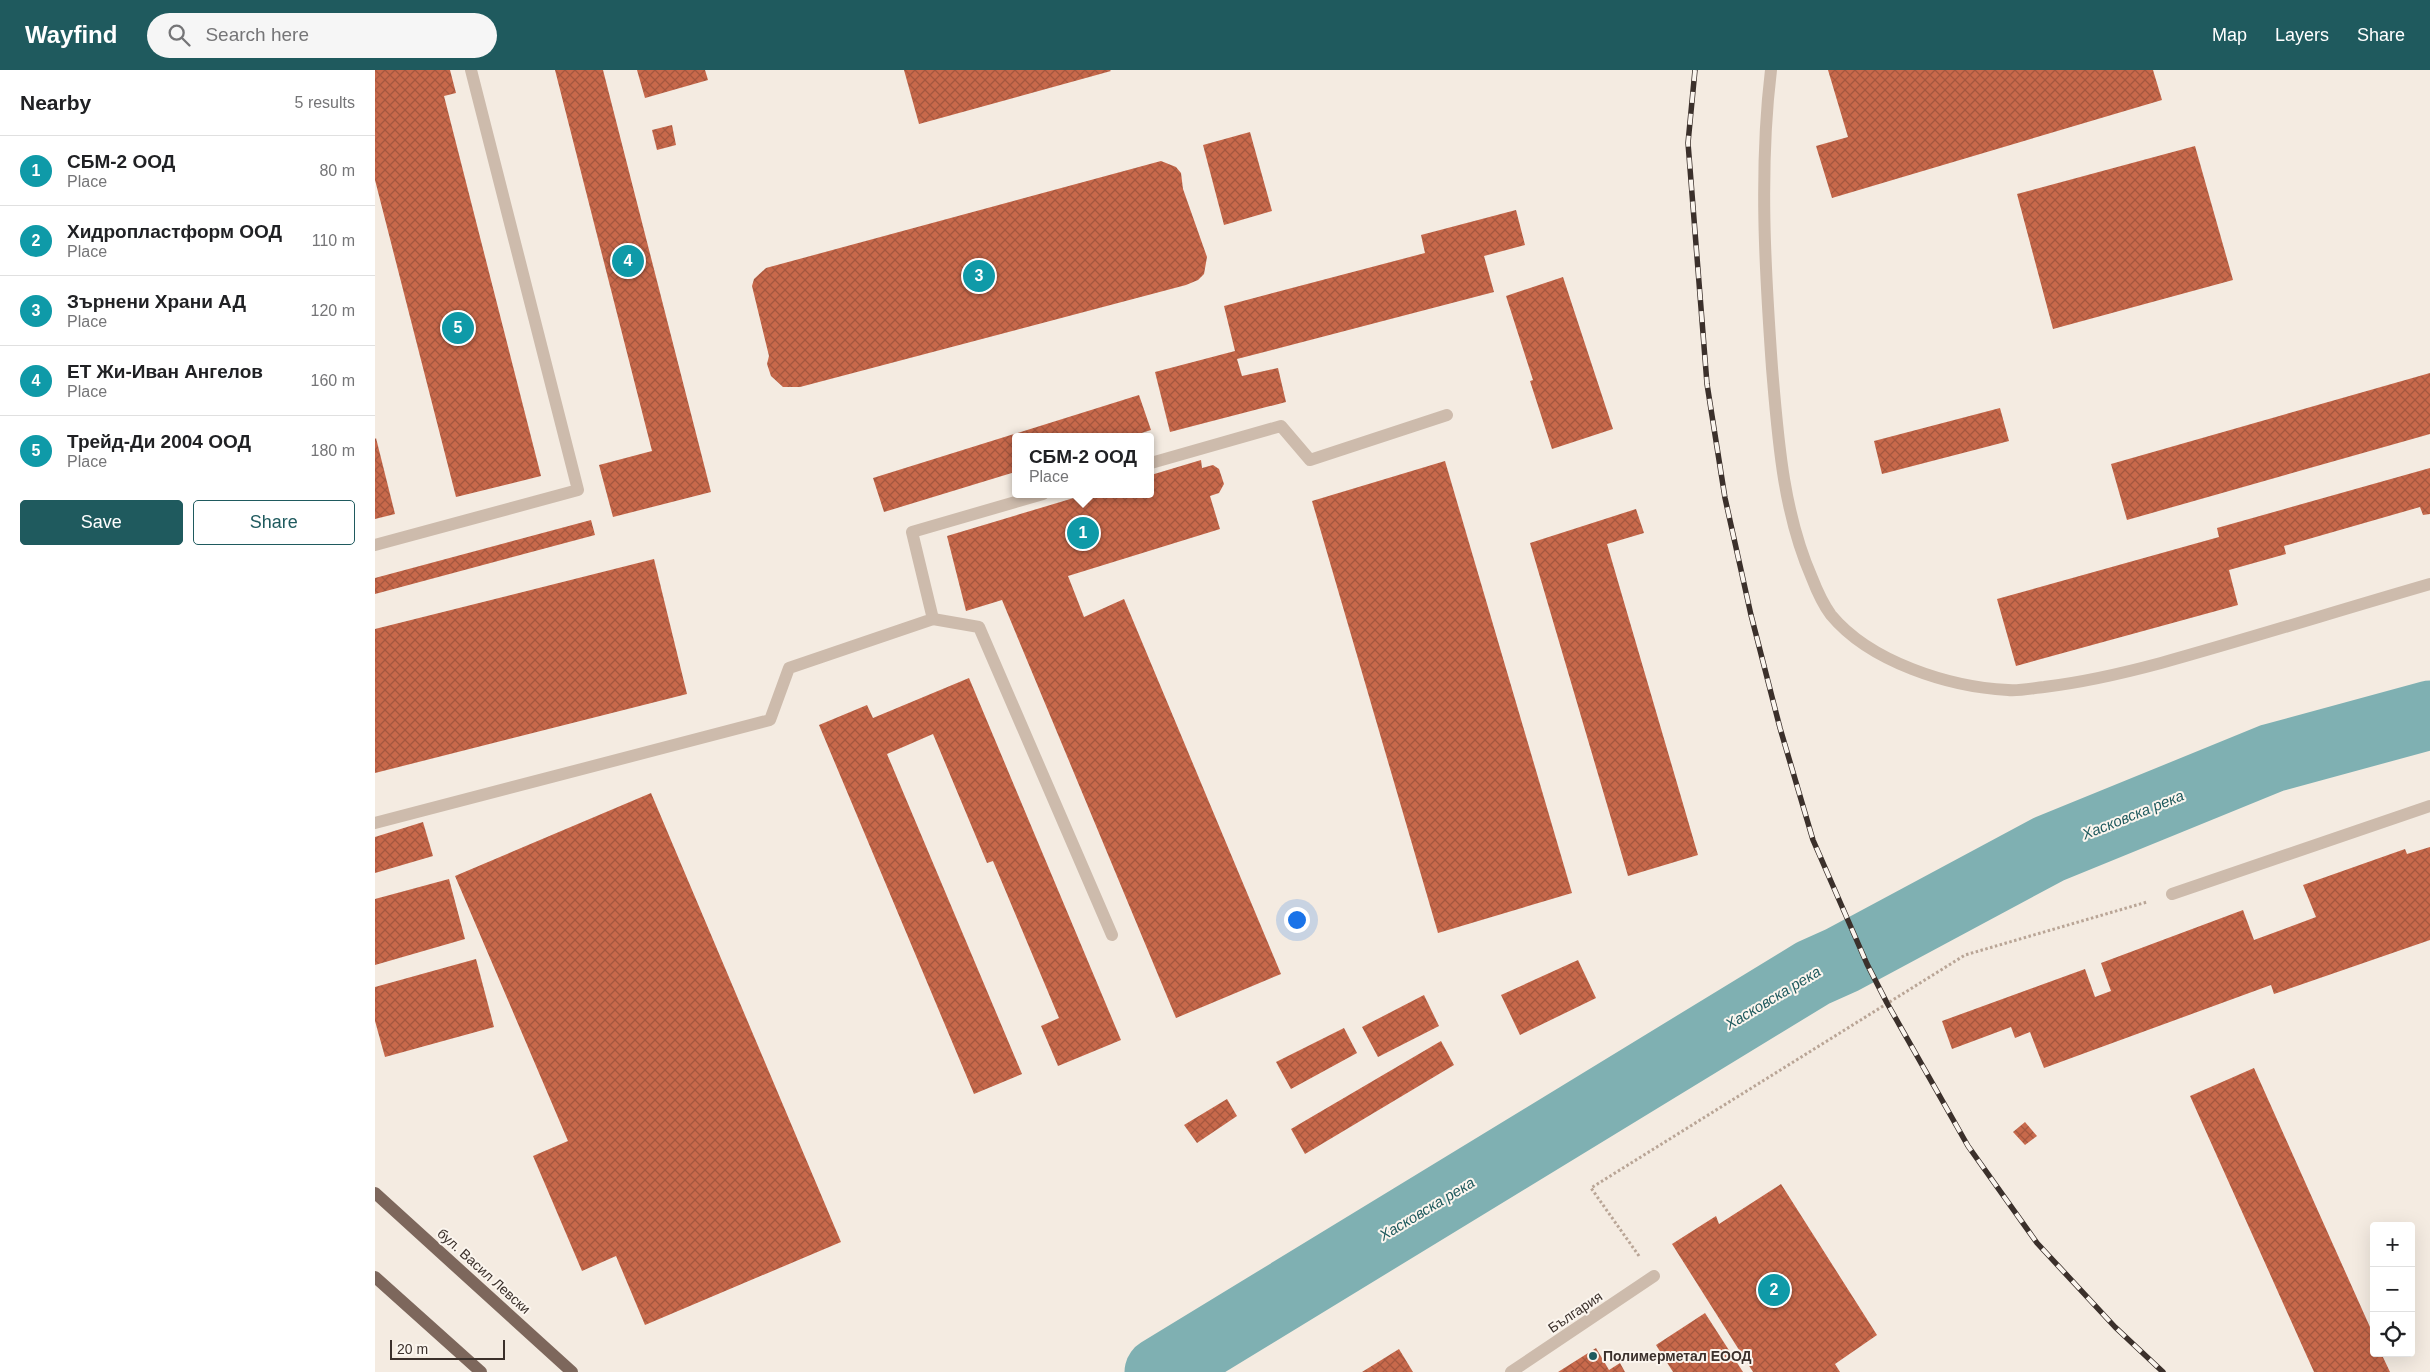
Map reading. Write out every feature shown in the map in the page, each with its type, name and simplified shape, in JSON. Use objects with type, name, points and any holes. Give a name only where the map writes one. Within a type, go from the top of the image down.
[{"type":"main road","name":"бул. Васил Левски","points":[[375,1193],[572,1372]]},
{"type":"main road","points":[[375,1276],[476,1370]]},
{"type":"street","points":[[375,545],[578,490],[471,70]]},
{"type":"street","points":[[1771,70],[1765,172],[1764,264],[1776,410],[1787,501],[1799,548],[1817,592],[1831,614],[1854,637],[1899,665],[1949,680],[2010,690],[2088,682],[2218,647],[2430,584]]},
{"type":"street","points":[[1154,462],[1281,426],[1310,460],[1447,415]]},
{"type":"street","points":[[933,619],[912,532],[1029,498]]},
{"type":"street","points":[[375,823],[770,720],[789,668],[933,619],[979,627],[1112,936]]},
{"type":"street","points":[[2172,894],[2430,806]]},
{"type":"street","name":"България","points":[[1511,1372],[1655,1276]]},
{"type":"path","points":[[1655,1276],[1591,1188],[1965,955],[2172,894]]},
{"type":"building","points":[[375,70],[450,70],[456,93],[444,96],[541,476],[456,497],[375,180]]},
{"type":"building","points":[[555,70],[603,70],[711,492],[613,517],[599,465],[652,451]]},
{"type":"building","points":[[637,70],[705,70],[708,80],[645,98]]},
{"type":"building","points":[[904,70],[1110,70],[1111,71],[919,124]]},
{"type":"building","points":[[1828,70],[2153,70],[2162,100],[1832,198],[1816,146],[1848,137]]},
{"type":"building","points":[[672,125],[676,145],[657,150],[652,130]]},
{"type":"building","points":[[1250,132],[1272,211],[1224,225],[1203,145]]},
{"type":"building","points":[[2195,146],[2233,280],[2053,329],[2017,194]]},
{"type":"building","points":[[1161,161],[1176,167],[1181,173],[1183,189],[1207,257],[1204,274],[1198,280],[1186,285],[800,387],[783,387],[771,376],[767,364],[769,356],[752,286],[754,279],[766,268]]},
{"type":"building","points":[[1516,210],[1525,245],[1484,256],[1494,292],[1237,359],[1242,376],[1278,368],[1286,402],[1170,432],[1155,372],[1235,351],[1224,306],[1425,253],[1421,235]]},
{"type":"building","points":[[1563,277],[1613,429],[1552,449],[1530,381],[1533,380],[1506,296]]},
{"type":"building","points":[[2430,373],[2430,434],[2127,520],[2111,464]]},
{"type":"building","points":[[1139,395],[1151,430],[1142,433],[1017,433]]},
{"type":"building","points":[[2000,408],[2009,441],[1882,474],[1874,441]]},
{"type":"building","points":[[1012,435],[1012,473],[884,512],[873,478]]},
{"type":"building","points":[[375,439],[395,514],[375,519]]},
{"type":"building","points":[[1201,460],[1202,468],[1213,465],[1219,469],[1224,484],[1219,493],[1210,496],[1220,529],[1068,576],[1084,617],[1124,599],[1281,974],[1176,1018],[1002,600],[966,611],[947,536],[1074,498],[1154,498],[1154,474]]},
{"type":"building","points":[[1445,461],[1572,893],[1438,933],[1312,501]]},
{"type":"building","points":[[2430,468],[2430,514],[2423,515],[2420,507],[2284,546],[2286,554],[2229,570],[2238,605],[2016,666],[1997,599],[2219,537],[2217,528]]},
{"type":"building","points":[[1636,509],[1644,533],[1607,544],[1698,855],[1628,876],[1530,543]]},
{"type":"building","points":[[591,520],[595,535],[375,594],[375,578]]},
{"type":"building","points":[[654,559],[687,694],[375,773],[375,629]]},
{"type":"building","points":[[969,678],[1121,1040],[1058,1066],[1041,1026],[1059,1018],[993,861],[987,863],[933,734],[887,754],[1022,1074],[974,1094],[819,725],[867,705],[873,718]]},
{"type":"building","points":[[651,793],[841,1242],[645,1325],[616,1256],[582,1271],[533,1156],[568,1141],[455,876]]},
{"type":"building","points":[[423,822],[433,856],[375,873],[375,837]]},
{"type":"building","points":[[2430,847],[2430,940],[2274,994],[2271,985],[2044,1068],[2030,1032],[2015,1038],[2011,1027],[1952,1049],[1942,1021],[2085,969],[2095,997],[2111,991],[2101,963],[2243,910],[2254,940],[2316,917],[2303,885],[2405,849],[2407,854]]},
{"type":"building","points":[[449,879],[465,939],[375,965],[375,899]]},
{"type":"building","points":[[476,959],[494,1027],[385,1057],[375,1021],[375,987]]},
{"type":"building","points":[[1578,960],[1596,998],[1520,1035],[1501,995]]},
{"type":"building","points":[[1424,995],[1439,1026],[1378,1057],[1362,1027]]},
{"type":"building","points":[[1344,1028],[1357,1053],[1291,1089],[1276,1062]]},
{"type":"building","points":[[1441,1041],[1454,1065],[1305,1154],[1291,1129]]},
{"type":"building","points":[[2254,1068],[2370,1327],[2370,1357],[2383,1357],[2390,1372],[2314,1372],[2190,1096]]},
{"type":"building","points":[[1227,1099],[1237,1116],[1197,1143],[1184,1125]]},
{"type":"building","points":[[2025,1122],[2037,1136],[2025,1145],[2013,1132]]},
{"type":"building","points":[[1781,1184],[1877,1335],[1835,1364],[1840,1372],[1753,1372],[1672,1244],[1716,1216],[1719,1224]]},
{"type":"building","points":[[1705,1313],[1743,1372],[1673,1372],[1656,1345]]},
{"type":"building","name":"Полимерметал ЕООД","points":[[1596,1348],[1609,1370],[1620,1363],[1625,1372],[1558,1372]]},
{"type":"building","points":[[1399,1349],[1413,1372],[1362,1372]]},
{"type":"waterway","name":"Хасковска река","points":[[1159,1372],[1813,973],[1842,960],[2049,849],[2272,758],[2430,715]]},
{"type":"railway","points":[[1695,70],[1688,143],[1707,384],[1725,498],[1751,615],[1780,728],[1813,840],[1867,964],[1968,1146],[2037,1243],[2115,1327],[2163,1372]]},
{"type":"place","name":"ЕТ Жи-Иван Ангелов","points":[[628,261]]},
{"type":"place","name":"Зърнени Храни АД","points":[[979,276]]},
{"type":"place","name":"Трейд-Ди 2004 ООД","points":[[458,328]]},
{"type":"place","name":"СБМ-2 ООД","points":[[1083,533]]},
{"type":"place","name":"Хидропластформ ООД","points":[[1774,1290]]},
{"type":"place","name":"Полимерметал ЕООД","points":[[1593,1356]]}]
